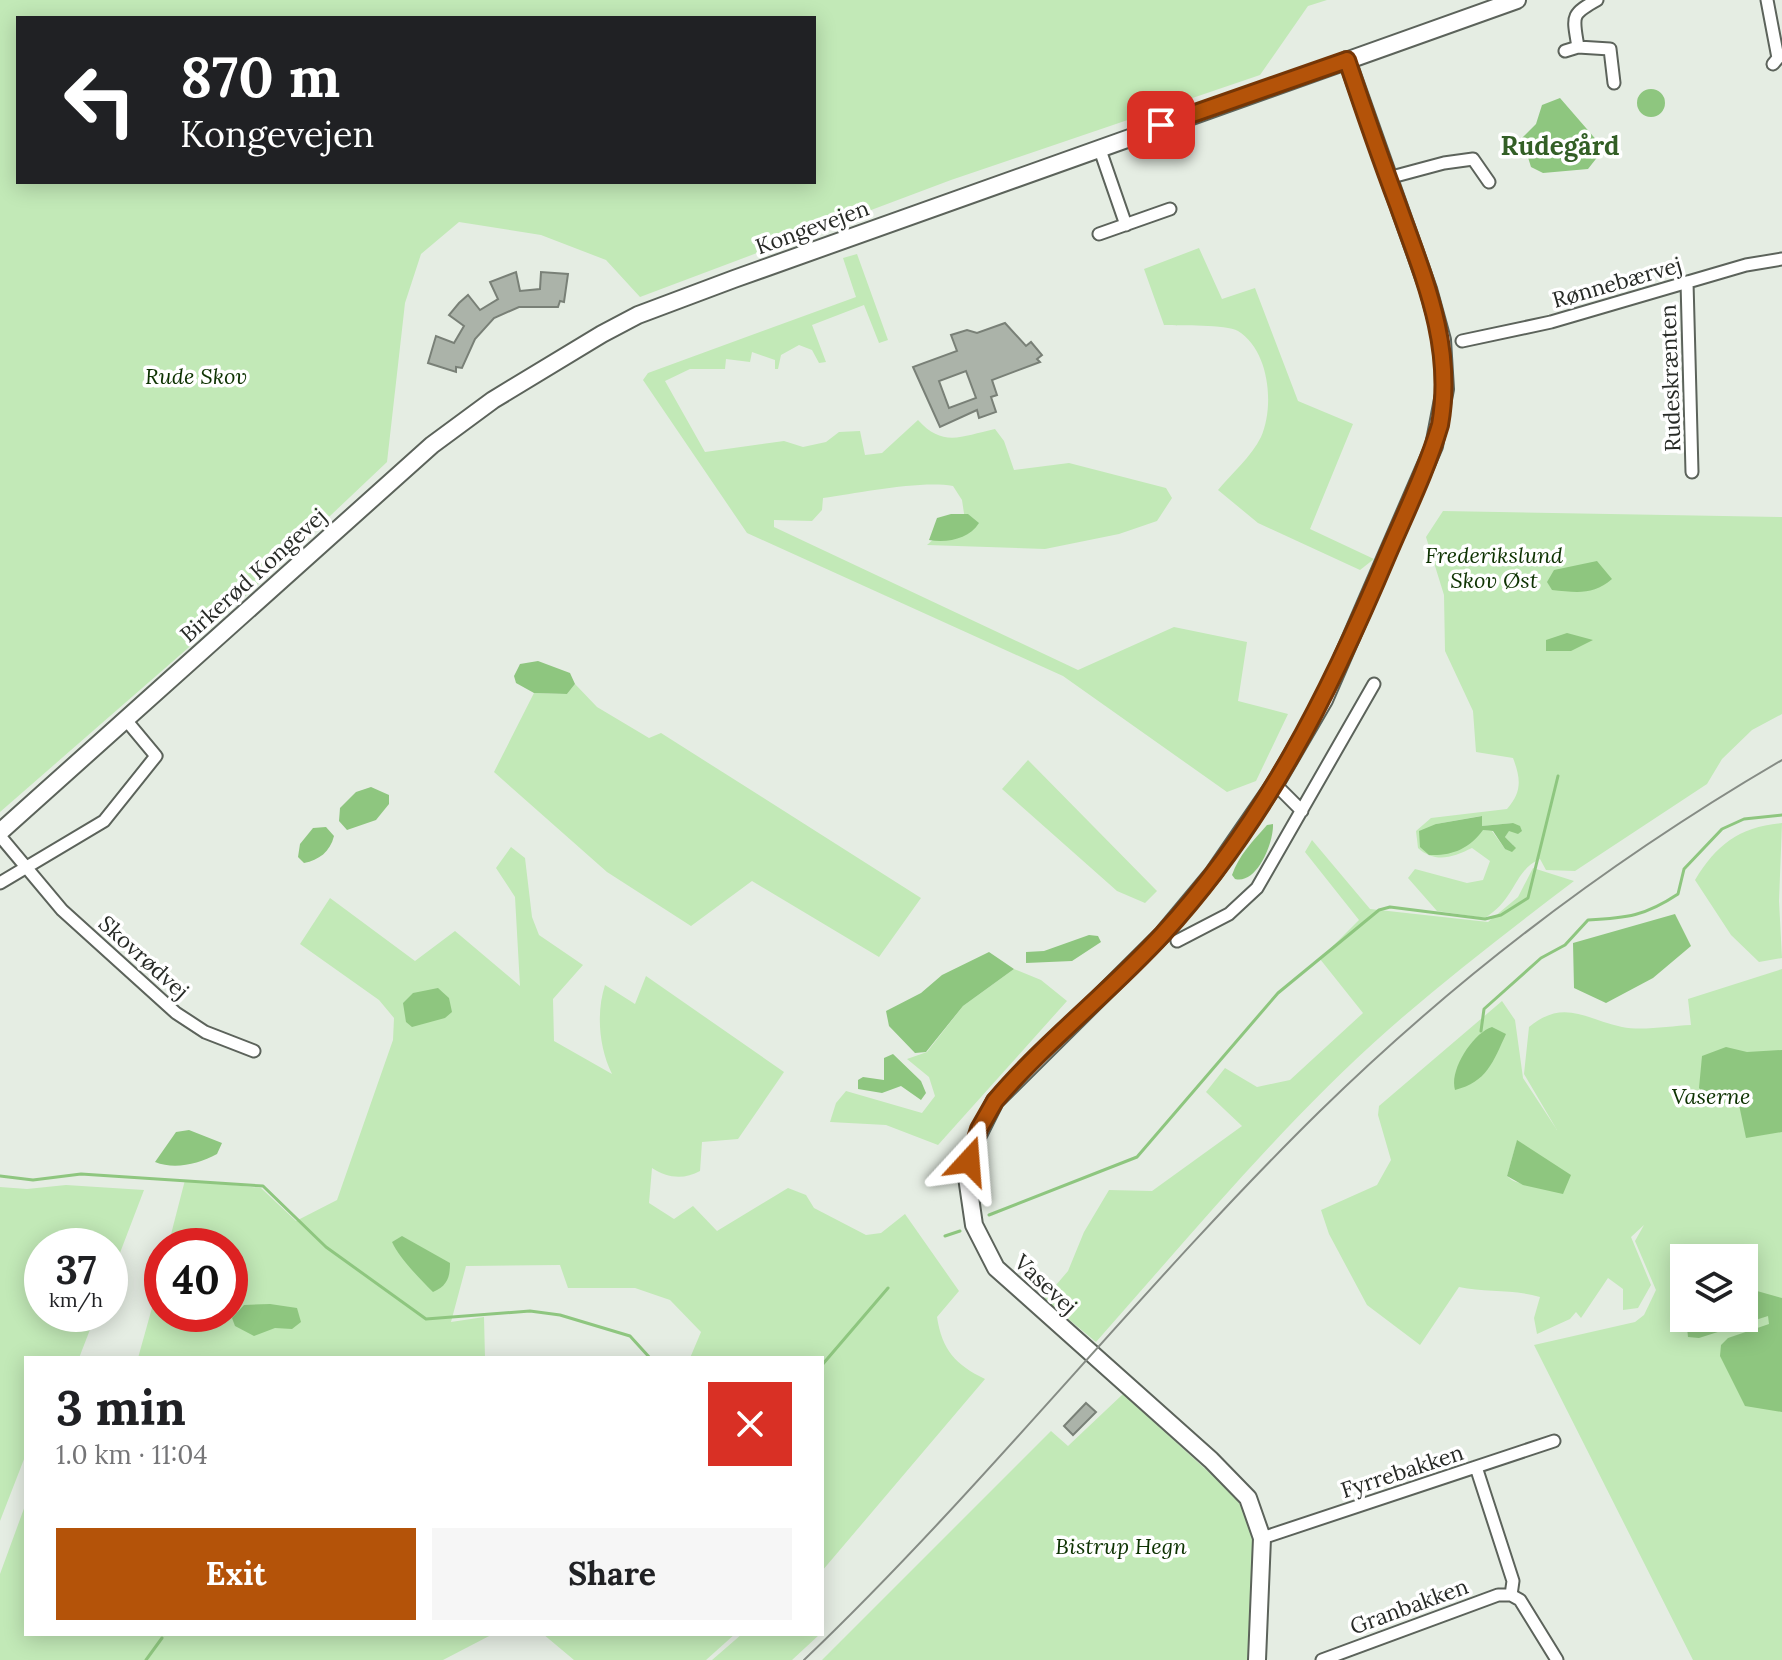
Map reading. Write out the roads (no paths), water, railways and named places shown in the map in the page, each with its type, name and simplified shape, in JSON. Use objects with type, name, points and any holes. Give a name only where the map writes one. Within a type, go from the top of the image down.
[{"type":"street","name":"Kongevejen","points":[[548,364],[662,305],[1517,0]]},
{"type":"street","points":[[1578,47],[1573,19],[1578,9],[1597,0]]},
{"type":"street","points":[[1767,0],[1778,58],[1773,64]]},
{"type":"street","points":[[1565,51],[1578,47],[1610,49],[1614,83]]},
{"type":"street","name":"Vasevej","points":[[1257,1660],[1262,1538],[1254,1510],[1240,1488],[996,1268],[974,1225],[967,1177],[976,1137],[995,1101],[1163,934],[1221,863],[1275,784],[1324,700],[1353,637],[1440,425],[1445,389],[1442,340],[1347,60]]},
{"type":"street","points":[[1099,147],[1126,225]]},
{"type":"street","points":[[1388,178],[1444,163],[1473,159],[1489,182]]},
{"type":"street","points":[[1099,234],[1170,209]]},
{"type":"street","name":"Rønnebærvej","points":[[1462,341],[1551,322],[1687,282],[1782,259]]},
{"type":"street","name":"Rudeskrænten","points":[[1687,282],[1692,472]]},
{"type":"street","name":"Birkerød Kongevej","points":[[0,834],[403,468],[493,400],[548,364]]},
{"type":"street","points":[[1177,941],[1243,904],[1273,862],[1374,684]]},
{"type":"street","points":[[0,883],[104,821],[156,756],[126,720]]},
{"type":"street","points":[[1275,784],[1302,811]]},
{"type":"street","name":"Skovrødvej","points":[[0,834],[62,910],[176,1013],[205,1032],[254,1051]]},
{"type":"street","name":"Fyrrebakken","points":[[1262,1538],[1554,1441]]},
{"type":"street","points":[[1476,1467],[1513,1581],[1511,1595],[1520,1600],[1557,1660]]},
{"type":"street","name":"Granbakken","points":[[1322,1660],[1498,1595],[1511,1595]]},
{"type":"waterway","points":[[989,1215],[1137,1157],[1278,993],[1379,910],[1390,907],[1485,919],[1501,915],[1528,898],[1558,776]]},
{"type":"waterway","points":[[1481,1031],[1484,1009],[1541,958],[1565,945],[1588,920],[1635,914],[1656,907],[1678,894],[1684,869],[1722,829],[1744,819],[1782,815]]},
{"type":"waterway","points":[[0,1176],[33,1180],[81,1174],[263,1186],[326,1247],[426,1319],[530,1311],[560,1315],[630,1336],[648,1356]]},
{"type":"waterway","points":[[945,1236],[960,1231]]},
{"type":"waterway","points":[[824,1363],[888,1288]]},
{"type":"waterway","points":[[146,1660],[162,1638]]},
{"type":"tram line","points":[[804,1660],[936,1526],[1253,1179],[1372,1062],[1482,967],[1598,879],[1658,837],[1782,760]]},
{"type":"district","name":"Rudegård","points":[[1560,146]]},
{"type":"park label","name":"Rude Skov","points":[[196,376]]},
{"type":"park label","name":"Frederikslund Skov Øst","points":[[1494,568]]},
{"type":"park label","name":"Vaserne","points":[[1711,1096]]},
{"type":"park label","name":"Bistrup Hegn","points":[[1121,1546]]}]
